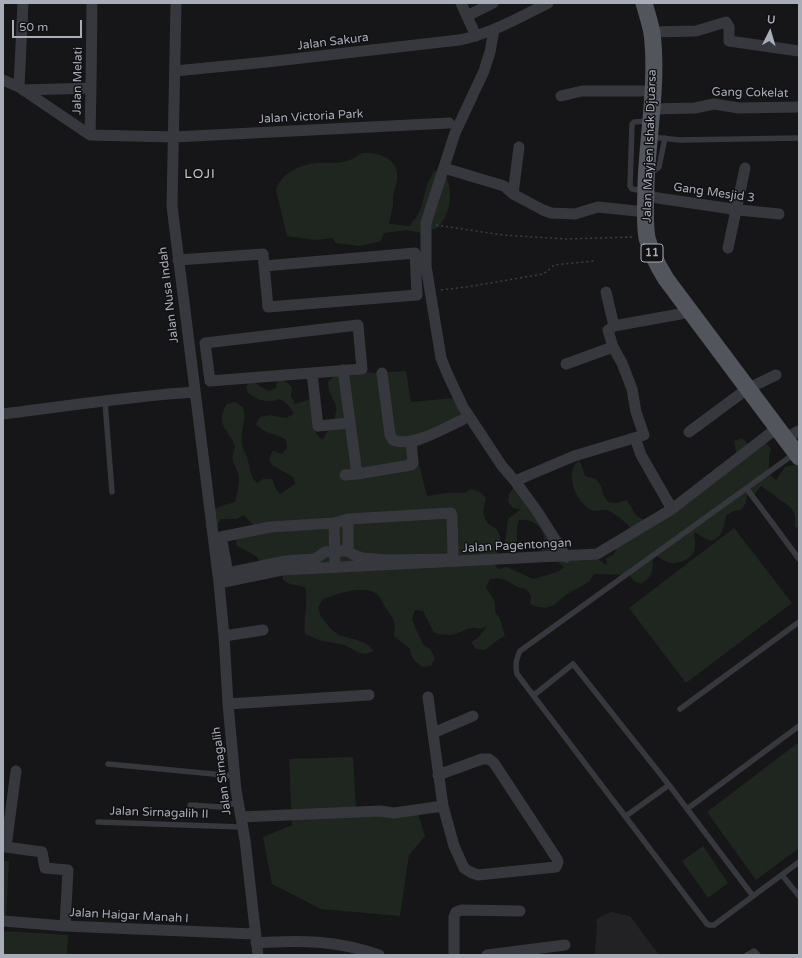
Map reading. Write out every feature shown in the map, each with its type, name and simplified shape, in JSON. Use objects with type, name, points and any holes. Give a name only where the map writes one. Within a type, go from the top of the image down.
[{"type":"main road","name":"Jalan Mayjen Ishak Djuarsa","points":[[644,3],[652,32],[654,126],[646,170],[647,237],[656,262],[666,280],[747,389],[787,432],[798,455]]},
{"type":"street","points":[[21,89],[23,3]]},
{"type":"street","name":"Jalan Melati","points":[[90,135],[92,3]]},
{"type":"street","name":"Jalan Nusa Indah","points":[[176,3],[172,206],[219,583]]},
{"type":"street","points":[[461,3],[476,36]]},
{"type":"street","points":[[467,16],[493,3]]},
{"type":"street","name":"Jalan Sakura","points":[[175,71],[464,39],[494,30],[548,3]]},
{"type":"street","points":[[652,32],[696,31],[726,22],[729,27],[729,41],[799,50]]},
{"type":"street","points":[[494,30],[490,52],[484,71],[463,115],[426,223],[426,266],[429,291],[441,358],[468,414],[502,466],[537,511],[566,557]]},
{"type":"street","points":[[3,80],[21,89],[90,135]]},
{"type":"street","points":[[21,89],[91,88]]},
{"type":"street","points":[[561,96],[582,91],[653,91]]},
{"type":"street","name":"Gang Cokelat","points":[[654,126],[695,108],[714,104],[739,108],[799,108]]},
{"type":"street","name":"Jalan Victoria Park","points":[[90,135],[174,137],[449,123]]},
{"type":"street","points":[[513,194],[520,147]]},
{"type":"street","points":[[444,168],[504,186],[513,194],[543,210],[562,214],[575,214],[598,207],[646,212]]},
{"type":"street","points":[[728,248],[745,168]]},
{"type":"street","name":"Gang Mesjid 3","points":[[646,193],[658,198],[735,210],[779,214]]},
{"type":"street","points":[[178,260],[263,254],[264,266],[268,307],[417,295],[415,253],[264,266]]},
{"type":"street","points":[[606,292],[614,326]]},
{"type":"street","points":[[515,481],[574,456],[644,435],[636,412],[632,389],[622,363],[613,346],[608,330],[614,326],[691,312]]},
{"type":"street","points":[[358,326],[362,369],[210,381],[206,354],[205,343],[358,326]]},
{"type":"street","points":[[566,364],[613,346]]},
{"type":"street","points":[[190,355],[206,354]]},
{"type":"street","points":[[343,370],[357,474]]},
{"type":"street","points":[[382,372],[390,434],[393,440],[404,443],[419,439],[462,420]]},
{"type":"street","points":[[312,373],[318,426],[350,423]]},
{"type":"street","points":[[689,432],[747,389],[776,375]]},
{"type":"street","points":[[3,414],[151,395],[195,392]]},
{"type":"street","name":"Jalan Pagentongan","points":[[219,583],[282,570],[566,557],[597,554],[672,509],[787,432]]},
{"type":"street","points":[[635,438],[641,455],[672,509]]},
{"type":"street","points":[[345,475],[411,465],[413,463],[411,441]]},
{"type":"street","points":[[451,513],[453,554],[450,559],[388,560],[362,558],[348,551],[335,551],[325,552],[315,559],[285,561],[228,573],[222,537],[270,527],[334,523],[348,519],[451,513]]},
{"type":"street","points":[[348,519],[348,551]]},
{"type":"street","points":[[334,523],[335,567]]},
{"type":"street","name":"Jalan Sirnagalih","points":[[219,583],[235,776],[245,840],[258,955]]},
{"type":"street","points":[[224,636],[263,630]]},
{"type":"street","points":[[228,704],[369,695]]},
{"type":"street","points":[[428,697],[438,775],[443,806],[454,846],[464,868],[470,872],[486,874],[553,868],[557,865],[557,859],[494,763],[489,759],[482,759],[438,775]]},
{"type":"street","points":[[433,732],[473,716]]},
{"type":"street","points":[[16,771],[6,848],[42,852],[45,868],[68,870],[65,926]]},
{"type":"street","points":[[242,822],[380,811],[394,813],[443,806]]},
{"type":"street","points":[[454,955],[454,916],[458,911],[520,911]]},
{"type":"street","name":"Jalan Haigar Manah I","points":[[3,922],[255,939],[311,941],[351,947],[379,955]]},
{"type":"street","points":[[487,955],[537,952],[565,945]]},
{"type":"lane","points":[[646,193],[632,189],[630,186],[632,124],[634,122],[654,126],[680,140],[799,138]]},
{"type":"lane","points":[[105,402],[112,492]]},
{"type":"lane","points":[[798,455],[747,489],[520,651],[515,666],[517,674],[707,924],[714,924],[799,862]]},
{"type":"lane","points":[[747,489],[799,560]]},
{"type":"lane","points":[[680,709],[799,622]]},
{"type":"lane","points":[[534,695],[573,664],[753,896]]},
{"type":"lane","points":[[687,809],[799,726]]},
{"type":"lane","points":[[108,764],[235,776]]},
{"type":"lane","points":[[626,816],[668,785]]},
{"type":"lane","points":[[190,805],[221,807],[238,802]]},
{"type":"lane","name":"Jalan Sirnagalih II","points":[[98,822],[242,822]]},
{"type":"lane","points":[[782,875],[799,896]]},
{"type":"lane","points":[[747,955],[754,951],[758,955]]},
{"type":"path","points":[[426,223],[503,235],[560,238],[647,237]]},
{"type":"path","points":[[429,291],[473,286],[543,274],[554,265],[594,261]]},
{"type":"shaded area","points":[[362,153],[375,154],[387,158],[395,167],[397,181],[389,224],[409,226],[421,208],[427,184],[434,171],[442,169],[449,185],[450,202],[447,213],[439,227],[421,233],[406,230],[384,233],[381,241],[359,246],[336,243],[332,238],[315,240],[287,236],[276,190],[282,179],[292,171],[304,165],[336,163],[353,159]]},
{"type":"shaded area","points":[[406,371],[411,402],[454,398],[470,422],[415,448],[427,496],[445,493],[464,493],[471,489],[480,492],[486,498],[484,517],[488,523],[497,530],[500,538],[499,550],[493,562],[498,569],[507,567],[533,579],[558,572],[564,567],[558,562],[542,562],[537,556],[542,549],[544,542],[543,532],[537,525],[528,520],[519,520],[515,554],[508,552],[505,544],[508,519],[521,509],[513,508],[508,502],[509,494],[514,487],[553,533],[561,537],[564,545],[570,552],[596,558],[607,565],[606,558],[613,555],[631,529],[610,511],[596,511],[589,509],[581,501],[575,491],[572,479],[573,468],[579,460],[585,476],[596,479],[608,502],[617,503],[626,500],[635,514],[644,520],[708,484],[717,482],[712,475],[715,468],[737,457],[734,441],[742,438],[748,444],[765,442],[771,449],[769,457],[769,474],[776,480],[785,467],[794,465],[791,460],[799,457],[799,528],[795,527],[794,513],[790,507],[761,486],[754,495],[747,494],[746,503],[741,510],[733,511],[726,516],[723,529],[718,537],[711,540],[706,539],[694,532],[694,552],[684,561],[671,563],[653,555],[651,575],[641,584],[634,581],[629,575],[594,574],[589,582],[567,594],[554,605],[546,608],[530,604],[531,596],[526,589],[520,588],[506,580],[497,578],[490,579],[486,587],[495,602],[495,612],[500,619],[505,636],[485,650],[476,649],[471,642],[478,638],[487,626],[481,629],[471,628],[450,635],[434,633],[423,611],[415,610],[412,619],[415,627],[423,644],[430,649],[435,658],[431,666],[423,667],[414,660],[410,649],[394,636],[395,627],[392,618],[378,595],[371,591],[357,590],[334,595],[322,600],[318,608],[321,617],[332,630],[339,635],[367,644],[374,651],[365,654],[344,645],[319,640],[305,634],[305,587],[290,584],[283,580],[283,572],[261,564],[257,557],[236,545],[237,537],[254,526],[244,515],[237,519],[221,519],[210,533],[205,527],[209,516],[215,509],[235,502],[238,488],[239,479],[233,461],[235,447],[222,422],[223,411],[227,404],[235,402],[243,407],[244,417],[242,444],[251,475],[257,483],[263,479],[272,479],[280,494],[295,484],[293,477],[272,465],[269,458],[273,451],[282,454],[287,448],[286,440],[259,428],[256,424],[260,417],[269,415],[286,418],[294,414],[284,401],[279,399],[266,401],[259,399],[248,393],[246,386],[252,381],[268,391],[276,388],[277,380],[285,381],[292,387],[291,396],[295,404],[311,399],[316,433],[322,440],[333,422],[336,412],[335,403],[328,385],[328,382],[334,376],[352,376],[369,372]]},
{"type":"shaded area","points":[[734,528],[792,603],[686,683],[629,608]]},
{"type":"shaded area","points":[[799,742],[799,848],[756,880],[707,812]]},
{"type":"shaded area","points":[[353,757],[356,810],[416,807],[425,836],[409,855],[400,916],[321,909],[272,884],[263,837],[292,825],[289,759]]},
{"type":"shaded area","points":[[703,846],[728,883],[708,898],[682,861]]},
{"type":"shaded area","points":[[3,861],[9,861],[6,917],[3,916]]},
{"type":"shaded area","points":[[611,912],[630,916],[659,955],[595,955],[596,919]]},
{"type":"shaded area","points":[[3,931],[68,935],[67,955],[3,955]]},
{"type":"district","name":"LOJI","points":[[200,175]]}]
